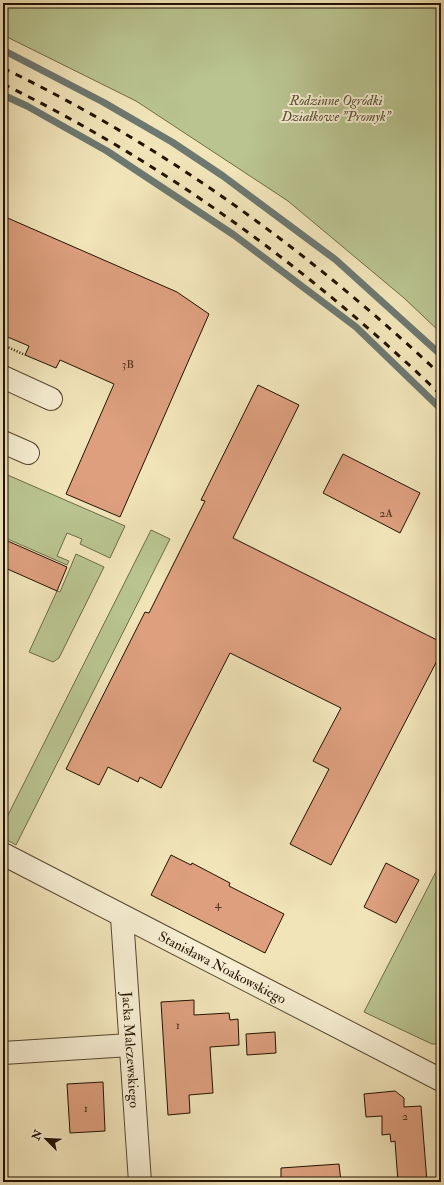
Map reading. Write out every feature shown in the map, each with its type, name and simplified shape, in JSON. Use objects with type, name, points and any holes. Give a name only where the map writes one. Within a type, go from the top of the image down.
[{"type":"street","points":[[3,378],[51,399]]},
{"type":"street","points":[[3,442],[28,453]]},
{"type":"street","name":"Stanisława Noakowskiego","points":[[3,854],[122,917],[441,1080]]},
{"type":"street","name":"Jacka Malczewskiego","points":[[122,917],[140,1182]]},
{"type":"street","points":[[3,1053],[130,1045]]},
{"type":"path","points":[[3,345],[25,355]]},
{"type":"green space","name":"Rodzinne Ogródki Działkowe \"Promyk\"","points":[[3,3],[441,3],[441,333],[404,298],[288,201],[136,101],[3,35]]},
{"type":"green space","points":[[3,473],[125,526],[110,558],[80,544],[82,539],[67,533],[57,556],[69,561],[67,565],[3,537]]},
{"type":"green space","points":[[151,530],[170,539],[16,845],[5,839],[3,831],[4,823]]},
{"type":"green space","points":[[76,554],[104,567],[59,658],[53,662],[29,652],[57,591],[60,592]]},
{"type":"green space","points":[[441,862],[441,1044],[432,1044],[364,1012]]},
{"type":"building","points":[[3,216],[177,292],[209,314],[120,517],[66,494],[114,384],[60,360],[56,368],[25,355],[29,346],[3,335]]},
{"type":"building","points":[[258,385],[299,405],[233,538],[441,642],[441,653],[331,865],[290,844],[329,769],[313,761],[341,708],[230,653],[161,788],[140,777],[138,782],[108,767],[99,785],[66,769],[145,612],[149,613],[205,501],[201,500]]},
{"type":"building","points":[[343,454],[420,493],[400,533],[323,493]]},
{"type":"building","points":[[3,539],[67,567],[57,591],[3,567]]},
{"type":"building","points":[[171,855],[191,865],[192,863],[230,883],[229,886],[284,914],[265,953],[151,895]]},
{"type":"building","points":[[386,863],[419,880],[396,923],[364,907]]},
{"type":"building","points":[[194,1000],[194,1015],[229,1013],[230,1020],[238,1019],[239,1045],[210,1047],[213,1093],[189,1095],[190,1113],[168,1115],[161,1002]]},
{"type":"building","points":[[275,1032],[276,1053],[247,1055],[246,1034]]},
{"type":"building","points":[[103,1082],[105,1131],[70,1133],[67,1084]]},
{"type":"building","points":[[395,1091],[404,1098],[404,1107],[421,1106],[427,1182],[398,1182],[395,1141],[391,1142],[390,1134],[382,1135],[382,1116],[366,1117],[364,1094]]},
{"type":"building","points":[[339,1164],[341,1182],[281,1182],[281,1168]]},
{"type":"waterway","points":[[3,50],[103,102],[172,142],[223,176],[336,260],[441,355]]},
{"type":"waterway","points":[[3,95],[27,106],[107,151],[234,235],[356,327],[441,409]]},
{"type":"railway","points":[[3,68],[63,99],[121,132],[178,167],[234,205],[288,244],[340,286],[441,375]]},
{"type":"railway","points":[[3,84],[122,148],[234,222],[288,262],[340,305],[392,349],[441,395]]}]
